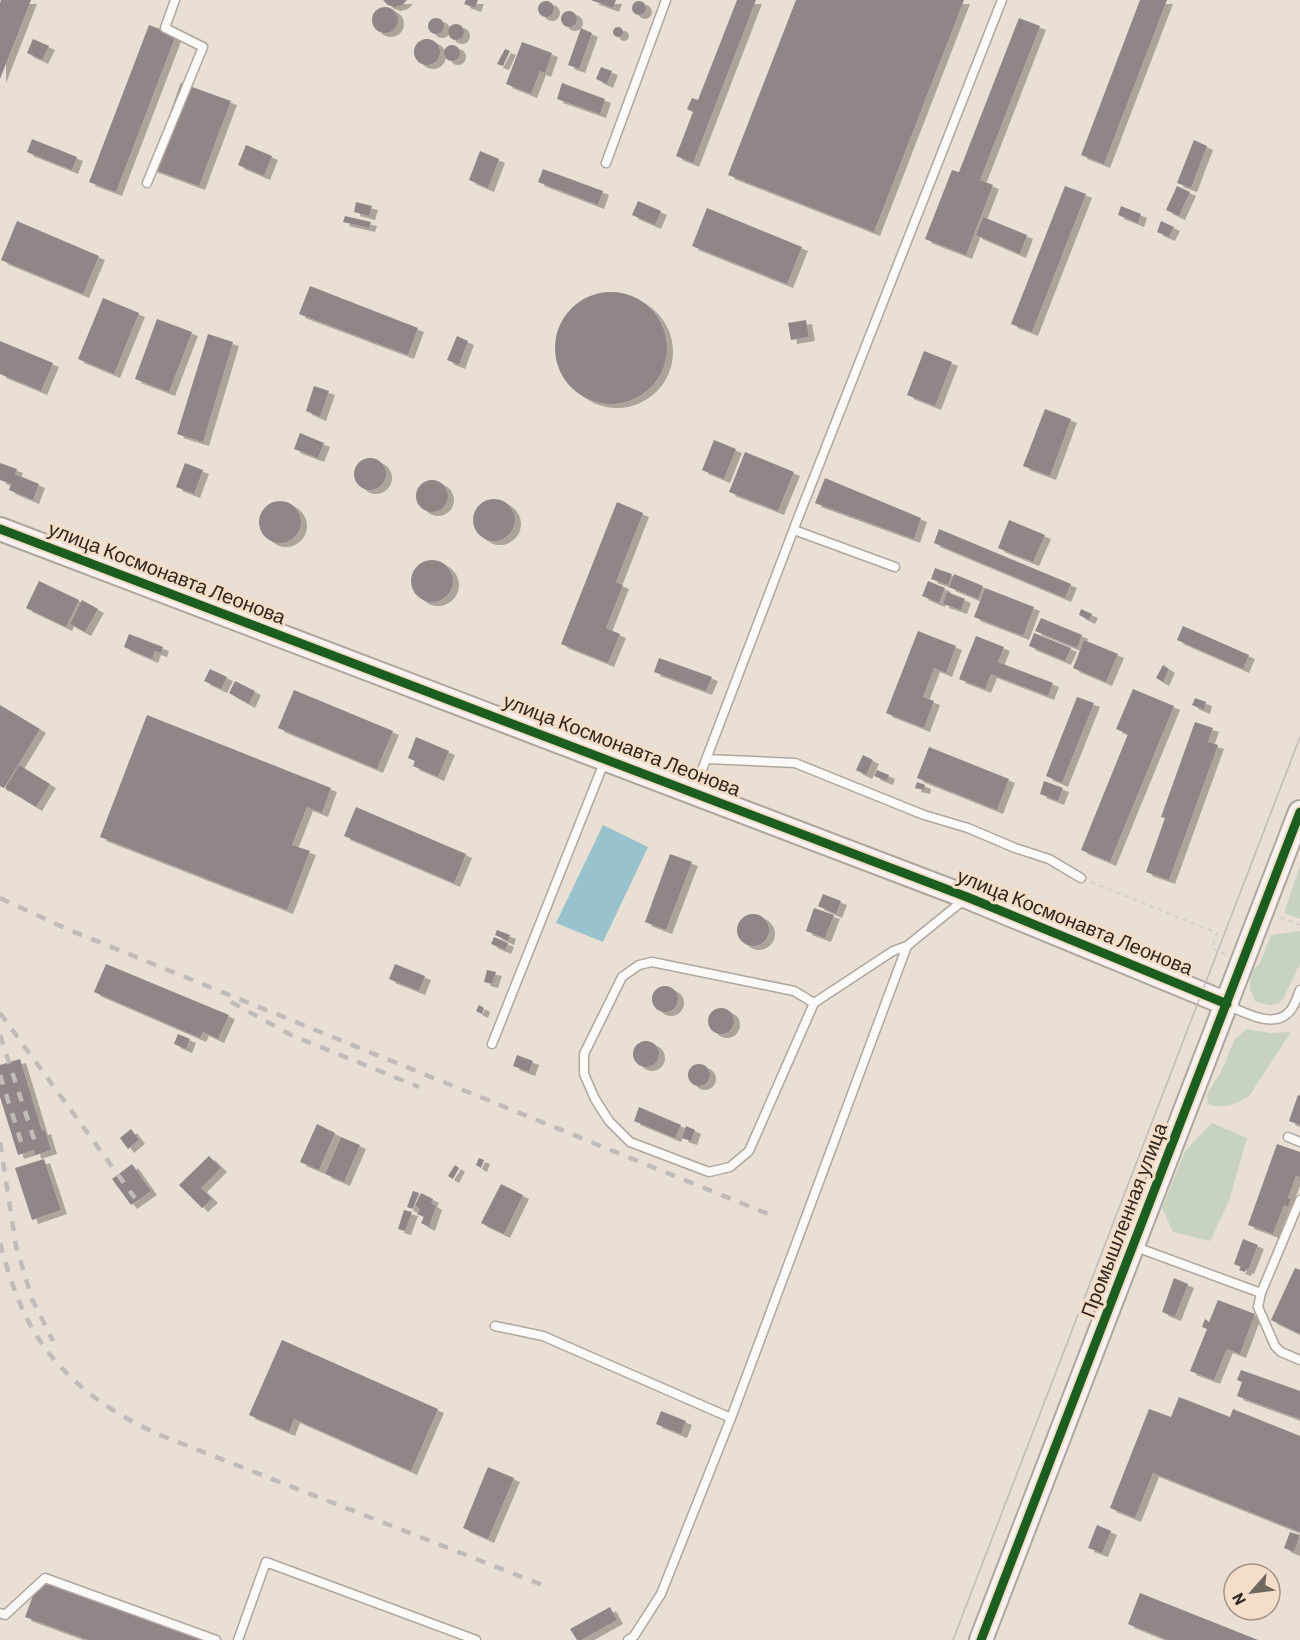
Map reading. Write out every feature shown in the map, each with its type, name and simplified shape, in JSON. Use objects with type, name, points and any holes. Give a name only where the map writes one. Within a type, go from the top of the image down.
[{"type":"street","name":"улица Космонавта Леонова","points":[[0,529],[967,897],[1227,1005]]},
{"type":"street","name":"Промышленная улица","points":[[981,1640],[1300,812]]},
{"type":"lane","points":[[147,183],[203,47],[165,28],[175,0]]},
{"type":"lane","points":[[606,163],[666,0]]},
{"type":"lane","points":[[694,792],[1002,0]]},
{"type":"lane","points":[[794,530],[895,567]]},
{"type":"lane","points":[[492,1044],[606,758]]},
{"type":"lane","points":[[706,759],[795,763],[924,815],[968,828],[1015,848],[1049,859],[1081,878]]},
{"type":"lane","points":[[814,1003],[794,991],[652,962],[639,965],[622,977],[584,1054],[584,1074],[604,1113],[630,1142],[708,1172],[730,1167],[749,1151],[814,1003],[892,951],[907,946],[967,897]]},
{"type":"lane","points":[[628,1640],[634,1636],[661,1594],[731,1418],[907,946]]},
{"type":"lane","points":[[1227,1005],[1260,1018],[1280,1018],[1290,1011],[1300,990]]},
{"type":"lane","points":[[1288,1137],[1300,1142]]},
{"type":"lane","points":[[1300,1200],[1261,1293],[1258,1307],[1275,1346],[1281,1352],[1300,1360]]},
{"type":"lane","points":[[1132,1246],[1261,1293]]},
{"type":"lane","points":[[495,1326],[543,1336],[731,1418]]},
{"type":"lane","points":[[238,1640],[266,1562],[476,1640]]},
{"type":"lane","points":[[0,1613],[4,1615],[45,1578],[216,1640]]},
{"type":"path","points":[[1081,878],[1217,933],[1212,948],[1232,957]]},
{"type":"path","points":[[1276,916],[1300,925]]},
{"type":"green space","points":[[1300,866],[1300,919],[1284,913]]},
{"type":"green space","points":[[1300,931],[1300,964],[1283,999],[1274,1005],[1255,1001],[1250,989],[1250,973],[1260,963],[1271,935]]},
{"type":"green space","points":[[1247,1029],[1270,1033],[1291,1032],[1249,1096],[1229,1105],[1208,1104],[1207,1094],[1221,1072],[1235,1039]]},
{"type":"green space","points":[[1212,1123],[1247,1138],[1229,1201],[1210,1241],[1173,1232],[1162,1208],[1185,1151]]},
{"type":"water","points":[[603,825],[648,847],[603,942],[556,923]]},
{"type":"building","points":[[1,0],[31,0],[0,79],[0,3]]},
{"type":"building","points":[[383,0],[407,0],[395,7]]},
{"type":"building","points":[[466,0],[478,0],[475,8],[464,4]]},
{"type":"building","points":[[591,0],[616,0],[613,8]]},
{"type":"building","points":[[737,0],[756,0],[693,163],[676,156],[693,112],[687,109],[692,98],[698,100]]},
{"type":"building","points":[[796,0],[964,0],[874,232],[728,175]]},
{"type":"building","points":[[1140,0],[1167,0],[1104,164],[1081,155]]},
{"type":"building","points":[[543,1],[549,1],[554,9],[552,15],[543,17],[538,12],[538,6]]},
{"type":"building","points":[[639,1],[644,3],[646,8],[644,13],[639,15],[634,13],[632,8],[634,3]]},
{"type":"building","points":[[385,7],[394,11],[398,20],[394,29],[385,33],[376,29],[372,20],[376,11]]},
{"type":"building","points":[[566,11],[572,11],[577,19],[575,25],[566,27],[561,22],[561,16]]},
{"type":"building","points":[[433,18],[439,18],[444,26],[442,32],[433,34],[428,29],[428,23]]},
{"type":"building","points":[[1019,18],[1040,26],[980,180],[993,185],[966,255],[925,239],[952,170],[959,172]]},
{"type":"building","points":[[453,24],[459,24],[464,32],[462,38],[453,40],[448,35],[448,29]]},
{"type":"building","points":[[149,25],[176,35],[116,192],[89,182]]},
{"type":"building","points":[[618,27],[622,28],[622,36],[618,37],[614,36],[613,32],[614,28]]},
{"type":"building","points":[[581,28],[592,33],[579,69],[568,65]]},
{"type":"building","points":[[33,39],[49,46],[42,60],[27,53]]},
{"type":"building","points":[[427,39],[436,43],[440,52],[436,61],[427,65],[418,61],[414,52],[418,43]]},
{"type":"building","points":[[522,42],[552,53],[545,73],[540,71],[531,94],[506,84]]},
{"type":"building","points":[[449,45],[455,45],[460,53],[458,59],[449,61],[444,56],[444,50]]},
{"type":"building","points":[[505,49],[510,51],[503,66],[497,64]]},
{"type":"building","points":[[601,67],[612,71],[607,84],[596,79]]},
{"type":"building","points":[[181,83],[231,101],[199,186],[150,168]]},
{"type":"building","points":[[562,83],[605,99],[600,114],[557,99]]},
{"type":"building","points":[[32,139],[77,157],[72,170],[27,152]]},
{"type":"building","points":[[1194,140],[1207,146],[1191,188],[1177,183]]},
{"type":"building","points":[[246,145],[272,156],[264,176],[238,165]]},
{"type":"building","points":[[480,151],[499,159],[488,188],[469,180]]},
{"type":"building","points":[[543,169],[603,191],[598,205],[538,182]]},
{"type":"building","points":[[1065,186],[1086,194],[1032,332],[1011,324]]},
{"type":"building","points":[[1177,186],[1190,192],[1179,216],[1166,210]]},
{"type":"building","points":[[638,201],[661,211],[655,225],[632,215]]},
{"type":"building","points":[[356,202],[372,206],[369,216],[354,212]]},
{"type":"building","points":[[1121,206],[1141,214],[1138,223],[1118,215]]},
{"type":"building","points":[[707,208],[802,247],[787,284],[692,246]]},
{"type":"building","points":[[345,216],[371,222],[369,228],[343,222]]},
{"type":"building","points":[[983,217],[1027,235],[1020,254],[976,235]]},
{"type":"building","points":[[17,221],[99,256],[83,294],[1,260]]},
{"type":"building","points":[[1161,221],[1174,227],[1169,237],[1157,232]]},
{"type":"building","points":[[310,286],[418,328],[408,355],[299,314]]},
{"type":"building","points":[[611,292],[632,296],[651,308],[663,327],[667,348],[663,369],[651,388],[632,400],[611,404],[590,400],[571,388],[559,369],[555,348],[559,327],[571,308],[590,296]]},
{"type":"building","points":[[103,298],[139,313],[114,374],[78,359]]},
{"type":"building","points":[[157,319],[192,332],[169,392],[135,379]]},
{"type":"building","points":[[806,320],[809,337],[791,340],[788,323]]},
{"type":"building","points":[[208,334],[233,342],[203,442],[177,434]]},
{"type":"building","points":[[457,336],[468,341],[459,365],[447,360]]},
{"type":"building","points":[[0,341],[53,363],[41,391],[0,374]]},
{"type":"building","points":[[924,351],[952,362],[935,406],[907,395]]},
{"type":"building","points":[[314,386],[329,391],[320,417],[306,411]]},
{"type":"building","points":[[1045,409],[1071,419],[1050,476],[1023,466]]},
{"type":"building","points":[[300,433],[324,443],[318,458],[294,449]]},
{"type":"building","points":[[714,440],[736,449],[724,479],[702,470]]},
{"type":"building","points":[[745,452],[794,472],[778,511],[729,492]]},
{"type":"building","points":[[370,458],[381,463],[386,474],[381,485],[370,490],[359,485],[354,474],[359,463]]},
{"type":"building","points":[[0,463],[17,469],[15,474],[39,484],[33,500],[9,490],[11,484],[0,480]]},
{"type":"building","points":[[185,463],[203,470],[194,494],[176,487]]},
{"type":"building","points":[[825,478],[921,518],[914,539],[815,503]]},
{"type":"building","points":[[432,480],[443,485],[448,496],[443,507],[432,512],[421,507],[416,496],[421,485]]},
{"type":"building","points":[[494,499],[509,505],[515,520],[509,535],[494,541],[479,535],[473,520],[479,505]]},
{"type":"building","points":[[280,501],[295,507],[301,522],[295,537],[280,543],[265,537],[259,522],[265,507]]},
{"type":"building","points":[[617,502],[643,513],[616,582],[623,585],[606,628],[620,634],[608,663],[561,644]]},
{"type":"building","points":[[1009,520],[1045,535],[1033,562],[998,548]]},
{"type":"building","points":[[939,529],[1071,584],[1065,598],[934,543]]},
{"type":"building","points":[[432,560],[447,566],[453,581],[447,596],[432,602],[417,596],[411,581],[417,566]]},
{"type":"building","points":[[935,568],[952,574],[948,585],[931,579]]},
{"type":"building","points":[[954,574],[983,586],[978,599],[949,587]]},
{"type":"building","points":[[39,581],[79,600],[66,627],[26,608]]},
{"type":"building","points":[[928,581],[945,588],[939,603],[922,596]]},
{"type":"building","points":[[985,588],[1034,607],[1023,636],[974,617]]},
{"type":"building","points":[[947,592],[965,599],[961,610],[943,604]]},
{"type":"building","points":[[82,600],[98,609],[85,632],[70,624]]},
{"type":"building","points":[[1081,609],[1092,614],[1089,620],[1079,615]]},
{"type":"building","points":[[1041,618],[1082,635],[1077,648],[1035,631]]},
{"type":"building","points":[[1183,626],[1249,655],[1243,669],[1177,640]]},
{"type":"building","points":[[918,631],[956,646],[946,673],[934,668],[923,697],[934,701],[924,728],[886,713]]},
{"type":"building","points":[[1034,633],[1071,648],[1065,661],[1029,646]]},
{"type":"building","points":[[129,634],[163,647],[161,653],[155,651],[152,659],[124,647]]},
{"type":"building","points":[[976,636],[1004,647],[998,662],[1053,683],[1048,696],[991,674],[985,689],[959,679]]},
{"type":"building","points":[[1084,640],[1118,654],[1106,682],[1073,668]]},
{"type":"building","points":[[659,658],[712,677],[706,691],[654,672]]},
{"type":"building","points":[[1163,665],[1169,669],[1163,682],[1156,678]]},
{"type":"building","points":[[210,669],[227,677],[221,689],[204,681]]},
{"type":"building","points":[[235,681],[255,691],[249,704],[229,693]]},
{"type":"building","points":[[1133,689],[1174,706],[1110,862],[1081,850],[1128,734],[1116,729]]},
{"type":"building","points":[[294,690],[393,731],[377,769],[278,728]]},
{"type":"building","points":[[1077,697],[1094,703],[1062,783],[1046,776]]},
{"type":"building","points":[[1195,698],[1206,702],[1204,710],[1192,705]]},
{"type":"building","points":[[0,705],[40,729],[4,788],[0,786]]},
{"type":"building","points":[[147,715],[331,788],[322,813],[307,807],[292,845],[310,851],[287,910],[100,837]]},
{"type":"building","points":[[1195,722],[1213,728],[1208,742],[1218,745],[1169,880],[1146,872],[1165,818],[1161,817]]},
{"type":"building","points":[[416,737],[449,751],[438,777],[413,766],[415,761],[408,758]]},
{"type":"building","points":[[929,747],[1009,779],[997,810],[917,778]]},
{"type":"building","points":[[863,755],[873,760],[866,775],[856,770]]},
{"type":"building","points":[[19,765],[50,784],[36,807],[5,788]]},
{"type":"building","points":[[877,770],[889,775],[887,781],[874,776]]},
{"type":"building","points":[[1044,781],[1063,788],[1058,801],[1040,794]]},
{"type":"building","points":[[917,782],[925,785],[924,790],[915,788]]},
{"type":"building","points":[[356,807],[466,854],[454,883],[344,836]]},
{"type":"building","points":[[670,854],[692,862],[666,930],[645,922]]},
{"type":"building","points":[[823,894],[841,901],[836,914],[818,906]]},
{"type":"building","points":[[814,908],[834,915],[825,938],[806,931]]},
{"type":"building","points":[[753,914],[764,919],[769,930],[764,941],[753,946],[742,941],[737,930],[742,919]]},
{"type":"building","points":[[497,930],[510,935],[508,941],[495,935]]},
{"type":"building","points":[[494,937],[508,943],[505,950],[491,944]]},
{"type":"building","points":[[106,964],[229,1015],[218,1039],[203,1032],[200,1038],[94,992]]},
{"type":"building","points":[[395,964],[425,976],[419,991],[389,979]]},
{"type":"building","points":[[487,970],[496,972],[492,984],[484,982]]},
{"type":"building","points":[[665,986],[674,990],[678,999],[674,1008],[665,1012],[656,1008],[652,999],[656,990]]},
{"type":"building","points":[[479,1005],[484,1008],[482,1014],[476,1011]]},
{"type":"building","points":[[721,1008],[730,1012],[734,1021],[730,1030],[721,1034],[712,1030],[708,1021],[712,1012]]},
{"type":"building","points":[[178,1034],[190,1039],[186,1049],[174,1044]]},
{"type":"building","points":[[646,1041],[655,1045],[659,1054],[655,1063],[646,1067],[637,1063],[633,1054],[637,1045]]},
{"type":"building","points":[[517,1055],[533,1061],[529,1072],[513,1066]]},
{"type":"building","points":[[20,1059],[42,1131],[45,1130],[51,1150],[35,1155],[34,1150],[18,1155],[0,1097],[0,1065]]},
{"type":"building","points":[[699,1064],[707,1067],[710,1075],[707,1083],[699,1086],[691,1083],[688,1075],[691,1067]]},
{"type":"building","points":[[1298,1095],[1300,1096],[1300,1125],[1289,1121]]},
{"type":"building","points":[[639,1107],[681,1125],[675,1138],[634,1121]]},
{"type":"building","points":[[317,1124],[335,1133],[319,1170],[300,1162]]},
{"type":"building","points":[[686,1126],[695,1130],[691,1141],[682,1138]]},
{"type":"building","points":[[131,1129],[139,1140],[128,1149],[120,1138]]},
{"type":"building","points":[[341,1137],[360,1145],[344,1182],[325,1174]]},
{"type":"building","points":[[1277,1144],[1300,1152],[1300,1177],[1296,1176],[1288,1198],[1291,1199],[1288,1207],[1284,1205],[1273,1234],[1248,1225]]},
{"type":"building","points":[[209,1156],[221,1168],[201,1188],[212,1199],[202,1208],[179,1185]]},
{"type":"building","points":[[479,1158],[484,1160],[481,1168],[476,1165]]},
{"type":"building","points":[[44,1159],[61,1210],[32,1220],[15,1168]]},
{"type":"building","points":[[132,1164],[151,1191],[131,1205],[112,1179]]},
{"type":"building","points":[[455,1165],[459,1168],[453,1179],[448,1176]]},
{"type":"building","points":[[501,1184],[523,1195],[504,1234],[481,1223]]},
{"type":"building","points":[[413,1191],[419,1193],[413,1209],[407,1207]]},
{"type":"building","points":[[421,1193],[433,1199],[431,1203],[436,1206],[429,1227],[421,1223],[424,1217],[417,1214],[420,1209],[415,1206]]},
{"type":"building","points":[[404,1210],[412,1212],[405,1231],[398,1229]]},
{"type":"building","points":[[1243,1239],[1258,1245],[1248,1270],[1246,1269],[1245,1272],[1239,1270],[1241,1267],[1234,1264]]},
{"type":"building","points":[[1295,1268],[1300,1270],[1300,1334],[1271,1320]]},
{"type":"building","points":[[1174,1278],[1188,1284],[1175,1317],[1162,1312]]},
{"type":"building","points":[[1218,1300],[1255,1314],[1240,1354],[1227,1349],[1214,1380],[1190,1371],[1207,1329],[1202,1327],[1205,1319],[1209,1322]]},
{"type":"building","points":[[282,1340],[438,1409],[411,1471],[294,1419],[289,1432],[249,1415]]},
{"type":"building","points":[[1241,1370],[1300,1391],[1300,1419],[1237,1396],[1242,1382],[1237,1380]]},
{"type":"building","points":[[1179,1397],[1230,1417],[1233,1409],[1300,1436],[1300,1532],[1153,1473],[1135,1518],[1110,1508],[1149,1409],[1171,1417]]},
{"type":"building","points":[[661,1411],[686,1421],[681,1434],[656,1424]]},
{"type":"building","points":[[488,1467],[514,1478],[488,1539],[463,1528]]},
{"type":"building","points":[[1097,1525],[1111,1531],[1102,1553],[1088,1548]]},
{"type":"building","points":[[1290,1532],[1300,1535],[1294,1552],[1284,1548]]},
{"type":"building","points":[[40,1577],[209,1640],[88,1640],[25,1617]]},
{"type":"building","points":[[1140,1593],[1258,1640],[1168,1640],[1128,1624]]},
{"type":"building","points":[[610,1607],[617,1620],[577,1640],[570,1629]]},
{"type":"tram line","points":[[953,1640],[1300,737]]},
{"type":"railway","points":[[0,898],[67,929],[773,1216]]},
{"type":"railway","points":[[231,1002],[291,1035],[419,1087]]},
{"type":"railway","points":[[0,1013],[135,1198]]},
{"type":"railway","points":[[0,1035],[36,1145]]},
{"type":"railway","points":[[0,1075],[23,1148]]},
{"type":"railway","points":[[0,1142],[16,1246],[32,1299],[53,1341]]},
{"type":"railway","points":[[0,1243],[22,1308],[44,1346],[73,1379],[126,1418],[165,1437],[550,1588]]},
{"type":"cycle path","points":[[0,529],[967,897],[1227,1004]]},
{"type":"cycle path","points":[[981,1640],[1300,812]]}]
